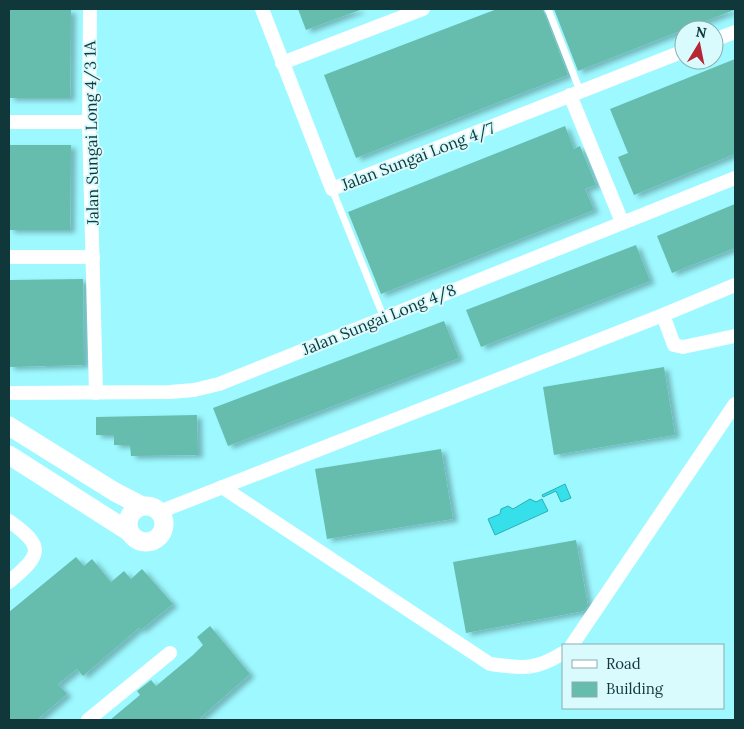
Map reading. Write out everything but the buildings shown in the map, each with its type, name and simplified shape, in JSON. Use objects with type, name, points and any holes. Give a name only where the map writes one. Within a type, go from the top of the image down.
[{"type":"street","name":"Jalan Sungai Long 4/3 1A","points":[[90,9],[90,122],[96,393]]},
{"type":"street","name":"Jalan Sungai Long 4/7","points":[[262,9],[332,189],[674,55]]},
{"type":"street","points":[[282,62],[423,9]]},
{"type":"street","points":[[575,93],[622,222]]},
{"type":"street","points":[[9,122],[90,122]]},
{"type":"street","name":"Jalan Sungai Long 4/8","points":[[9,393],[170,392],[194,390],[219,384],[735,178]]},
{"type":"street","points":[[9,257],[93,257]]},
{"type":"street","points":[[128,530],[129,515],[222,487],[663,315],[735,285]]},
{"type":"street","points":[[663,315],[674,345],[682,347],[735,336]]},
{"type":"street","points":[[573,644],[735,404]]},
{"type":"street","points":[[9,426],[115,492],[163,516],[164,528],[153,541],[136,540],[128,530],[9,455]]},
{"type":"street","points":[[222,487],[490,664],[524,668],[546,664],[562,655]]},
{"type":"street","points":[[9,521],[29,535],[35,547],[32,562],[9,582]]},
{"type":"street","points":[[88,720],[170,653]]},
{"type":"lane","points":[[548,9],[575,93]]},
{"type":"lane","points":[[332,189],[384,318]]},
{"type":"water","points":[[565,484],[571,498],[561,502],[556,491],[543,497],[542,495]]},
{"type":"water","points":[[530,499],[536,502],[542,499],[548,511],[495,535],[488,519],[500,514],[501,509],[508,506],[513,509]]}]
